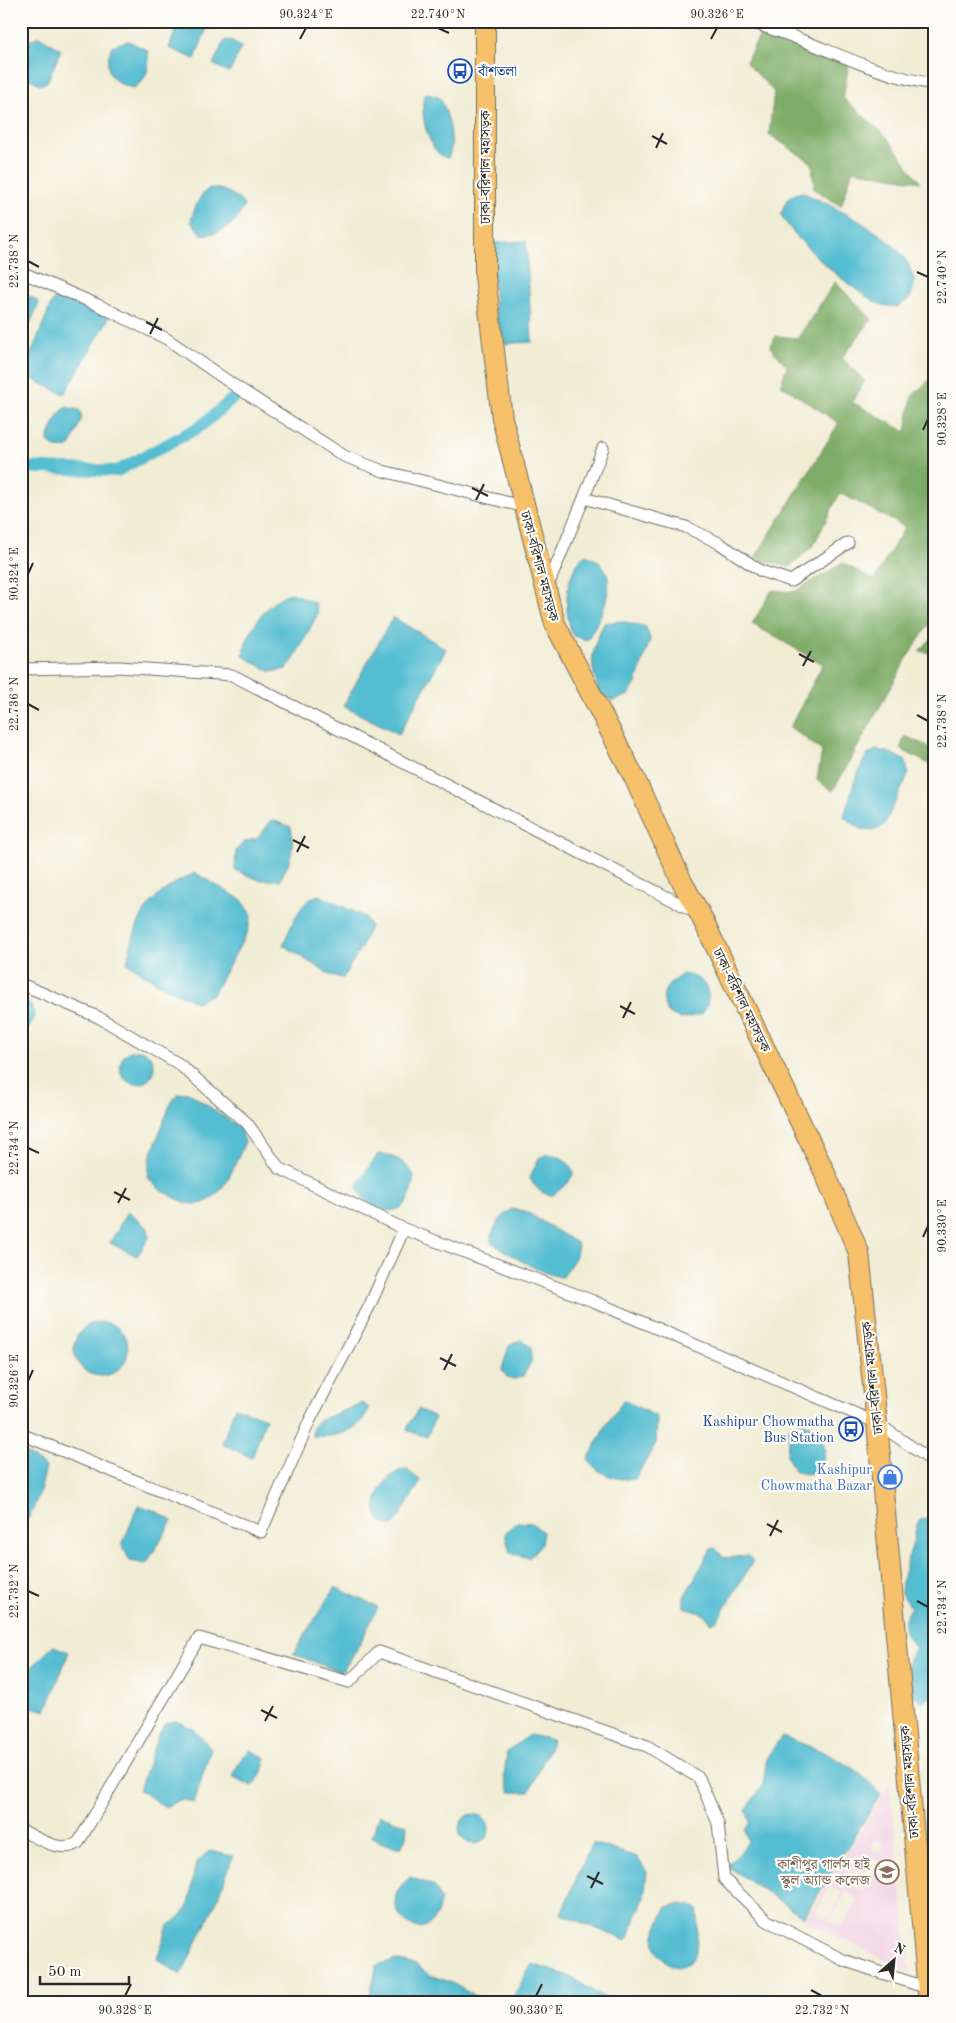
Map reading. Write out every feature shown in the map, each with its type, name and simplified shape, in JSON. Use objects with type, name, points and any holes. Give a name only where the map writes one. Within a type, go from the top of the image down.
[{"type":"highway","name":"ঢাকা-বরিশাল মহাসড়ক","points":[[485,21],[485,276],[502,418],[555,624],[634,777],[683,884],[700,914],[824,1171],[859,1253],[878,1423],[930,1994]]},
{"type":"street","points":[[748,21],[854,60],[920,82],[935,84]]},
{"type":"street","points":[[21,272],[98,305],[167,339],[235,386],[344,456],[383,471],[524,507]]},
{"type":"street","points":[[547,595],[546,590],[603,448]]},
{"type":"street","points":[[584,498],[686,527],[719,544],[761,571],[791,581],[848,543]]},
{"type":"street","points":[[21,669],[119,667],[232,676],[700,914]]},
{"type":"street","points":[[21,984],[98,1017],[179,1064],[247,1123],[279,1168],[404,1229],[593,1301],[878,1423],[935,1463]]},
{"type":"street","points":[[21,1434],[260,1532],[310,1420],[369,1307],[404,1229]]},
{"type":"street","points":[[21,1830],[56,1846],[70,1848],[78,1843],[200,1638],[349,1682],[379,1652],[647,1746],[699,1778],[718,1823],[724,1879],[766,1920],[844,1960],[930,1994]]},
{"type":"shaded area","name":"কাশীপুর গার্লস হাই স্কুল অ্যান্ড কলেজ","points":[[890,1783],[910,1972],[805,1921]],"holes":[[[875,1839],[884,1843],[881,1853],[871,1849]],[[864,1853],[880,1862],[863,1891],[847,1882]],[[830,1886],[842,1893],[829,1919],[816,1912]],[[846,1892],[858,1899],[842,1927],[830,1920]]]},
{"type":"green space","points":[[763,29],[849,63],[843,98],[886,136],[920,182],[853,170],[841,206],[814,189],[812,163],[769,134],[774,92],[746,62]]},
{"type":"green space","points":[[835,282],[872,319],[842,358],[865,381],[852,402],[906,432],[912,396],[935,375],[935,615],[907,658],[833,791],[817,780],[822,751],[790,727],[823,664],[752,624],[772,590],[794,592],[843,563],[874,580],[905,527],[840,493],[813,546],[790,567],[755,558],[839,423],[781,385],[787,366],[770,347],[776,336],[798,338]]},
{"type":"green space","points":[[935,635],[935,654],[919,651]]},
{"type":"green space","points":[[905,736],[929,747],[935,738],[935,767],[900,749]]},
{"type":"water","points":[[179,21],[202,21],[207,24],[195,59],[169,48]]},
{"type":"water","points":[[39,36],[60,49],[47,82],[40,85],[21,73],[21,57],[30,40]]},
{"type":"water","points":[[225,40],[233,41],[241,47],[231,70],[228,72],[213,64]]},
{"type":"water","points":[[128,41],[147,50],[148,56],[148,67],[145,77],[133,88],[113,78],[108,67],[112,46]]},
{"type":"water","points":[[429,94],[440,98],[446,112],[451,136],[448,158],[441,156],[435,150],[424,121],[423,102],[425,95]]},
{"type":"water","points":[[210,188],[229,193],[244,205],[233,223],[221,231],[201,234],[191,222],[200,198]]},
{"type":"water","points":[[802,192],[828,204],[874,230],[898,250],[906,260],[915,282],[910,298],[898,307],[879,304],[839,277],[811,252],[781,215],[788,199]]},
{"type":"water","points":[[526,241],[532,342],[497,344],[491,243]]},
{"type":"water","points":[[21,293],[35,299],[39,303],[21,344]]},
{"type":"water","points":[[58,293],[108,314],[108,320],[65,393],[61,393],[32,379],[25,369],[51,304]]},
{"type":"water","points":[[66,407],[79,410],[82,417],[71,445],[59,448],[48,442],[48,438],[58,415]]},
{"type":"water","points":[[584,555],[597,561],[605,570],[608,580],[608,593],[604,605],[587,640],[573,636],[567,605],[567,594],[572,573]]},
{"type":"water","points":[[292,593],[315,603],[318,613],[294,659],[286,669],[271,672],[243,656],[245,647],[253,627],[260,617],[284,595]]},
{"type":"water","points":[[393,617],[446,649],[399,734],[343,706]]},
{"type":"water","points":[[621,621],[646,627],[650,639],[636,683],[629,695],[613,701],[598,692],[593,669],[593,657],[604,623]]},
{"type":"water","points":[[876,750],[888,752],[906,761],[908,775],[884,825],[876,830],[861,829],[844,817],[855,780],[866,756]]},
{"type":"water","points":[[272,820],[291,827],[293,842],[287,866],[280,880],[259,880],[235,870],[236,850],[244,842],[258,838]]},
{"type":"water","points":[[195,873],[242,900],[252,915],[247,933],[213,994],[196,1002],[159,984],[127,963],[135,931],[148,908],[166,889]]},
{"type":"water","points":[[319,895],[365,917],[370,926],[361,948],[343,978],[332,976],[283,945],[301,909],[312,898]]},
{"type":"water","points":[[683,974],[698,979],[703,983],[708,994],[708,1000],[702,1014],[681,1019],[667,1012],[664,994],[668,986]]},
{"type":"water","points":[[21,997],[31,1005],[34,1015],[31,1026],[21,1033]]},
{"type":"water","points":[[137,1050],[149,1055],[154,1067],[149,1079],[137,1084],[125,1079],[120,1067],[125,1055]]},
{"type":"water","points":[[188,1092],[239,1127],[245,1142],[235,1166],[221,1189],[213,1198],[203,1203],[191,1204],[165,1192],[148,1177],[150,1158],[172,1100],[178,1094]]},
{"type":"water","points":[[378,1154],[399,1160],[414,1175],[408,1199],[398,1209],[383,1210],[369,1203],[357,1185]]},
{"type":"water","points":[[548,1154],[564,1159],[574,1172],[568,1183],[553,1195],[545,1194],[539,1190],[530,1178],[539,1158]]},
{"type":"water","points":[[512,1209],[525,1211],[578,1244],[576,1256],[563,1277],[546,1273],[516,1258],[491,1242],[497,1223]]},
{"type":"water","points":[[127,1212],[148,1228],[149,1238],[137,1256],[110,1243]]},
{"type":"water","points":[[96,1322],[106,1322],[116,1326],[124,1334],[128,1349],[124,1364],[116,1372],[106,1376],[96,1376],[86,1372],[78,1364],[74,1354],[74,1344],[78,1334],[86,1326]]},
{"type":"water","points":[[521,1340],[531,1347],[531,1362],[523,1376],[514,1379],[507,1377],[502,1369],[509,1346]]},
{"type":"water","points":[[624,1400],[657,1417],[656,1443],[635,1479],[621,1479],[609,1476],[598,1470],[588,1460],[606,1425]]},
{"type":"water","points":[[362,1403],[369,1408],[360,1423],[353,1428],[330,1436],[312,1436],[313,1427],[318,1421]]},
{"type":"water","points":[[235,1407],[266,1418],[252,1458],[222,1444]]},
{"type":"water","points":[[418,1409],[435,1417],[427,1437],[408,1431],[407,1428]]},
{"type":"water","points":[[797,1422],[814,1428],[823,1441],[824,1456],[815,1472],[807,1474],[795,1472],[787,1456],[789,1428]]},
{"type":"water","points":[[21,1450],[46,1467],[40,1492],[29,1518],[21,1514]]},
{"type":"water","points":[[406,1469],[421,1481],[394,1525],[386,1525],[379,1520],[376,1508],[377,1498],[390,1477]]},
{"type":"water","points":[[138,1505],[156,1511],[172,1521],[146,1564],[130,1561],[122,1546]]},
{"type":"water","points":[[935,1517],[935,1693],[923,1702],[911,1693],[904,1683],[909,1659],[916,1648],[908,1638],[904,1628],[905,1618],[911,1607],[901,1593],[904,1572],[917,1525],[920,1520]]},
{"type":"water","points":[[517,1522],[532,1523],[543,1532],[541,1544],[529,1558],[510,1553],[505,1533]]},
{"type":"water","points":[[715,1548],[724,1558],[748,1556],[753,1561],[717,1621],[711,1623],[705,1615],[684,1607],[684,1597],[711,1549]]},
{"type":"water","points":[[335,1587],[378,1607],[357,1649],[341,1672],[293,1654]]},
{"type":"water","points":[[53,1646],[69,1652],[46,1711],[21,1704],[33,1666]]},
{"type":"water","points":[[176,1721],[192,1728],[211,1748],[194,1803],[181,1799],[165,1807],[139,1790],[158,1735],[166,1723]]},
{"type":"water","points":[[529,1735],[553,1740],[529,1792],[510,1792],[504,1777],[507,1752]]},
{"type":"water","points":[[782,1736],[836,1758],[860,1774],[880,1795],[804,1917],[730,1868],[728,1864],[748,1842],[745,1830],[750,1822],[746,1810],[763,1785],[767,1757]]},
{"type":"water","points":[[250,1750],[266,1758],[261,1775],[252,1786],[232,1776],[241,1759]]},
{"type":"water","points":[[474,1814],[485,1818],[489,1829],[485,1840],[474,1844],[463,1840],[459,1829],[463,1818]]},
{"type":"water","points":[[379,1815],[407,1825],[406,1837],[401,1848],[380,1842],[372,1837]]},
{"type":"water","points":[[592,1843],[637,1857],[647,1872],[644,1897],[627,1941],[561,1914]]},
{"type":"water","points":[[209,1851],[233,1856],[219,1896],[181,1975],[157,1959],[168,1926],[178,1919],[188,1906],[197,1863]]},
{"type":"water","points":[[410,1877],[434,1886],[441,1900],[434,1919],[420,1928],[406,1922],[397,1909],[395,1900],[397,1892]]},
{"type":"water","points":[[678,1904],[689,1905],[697,1909],[698,1915],[695,1954],[690,1962],[679,1968],[661,1957],[656,1950],[655,1943],[658,1926],[667,1907]]},
{"type":"water","points":[[395,1960],[416,1965],[429,1975],[450,1982],[486,2002],[368,2002],[377,1965]]},
{"type":"water","points":[[532,1964],[569,1976],[611,2002],[510,2002]]},
{"type":"waterway","points":[[21,467],[117,471],[201,426],[236,396]]},
{"type":"place","name":"বাঁশতলা","points":[[460,71]]},
{"type":"place","name":"Kashipur Chowmatha Bus Station","points":[[851,1429]]},
{"type":"place","name":"Kashipur Chowmatha Bazar","points":[[890,1477]]},
{"type":"place","name":"কাশীপুর গার্লস হাই স্কুল অ্যান্ড কলেজ","points":[[887,1872]]}]
